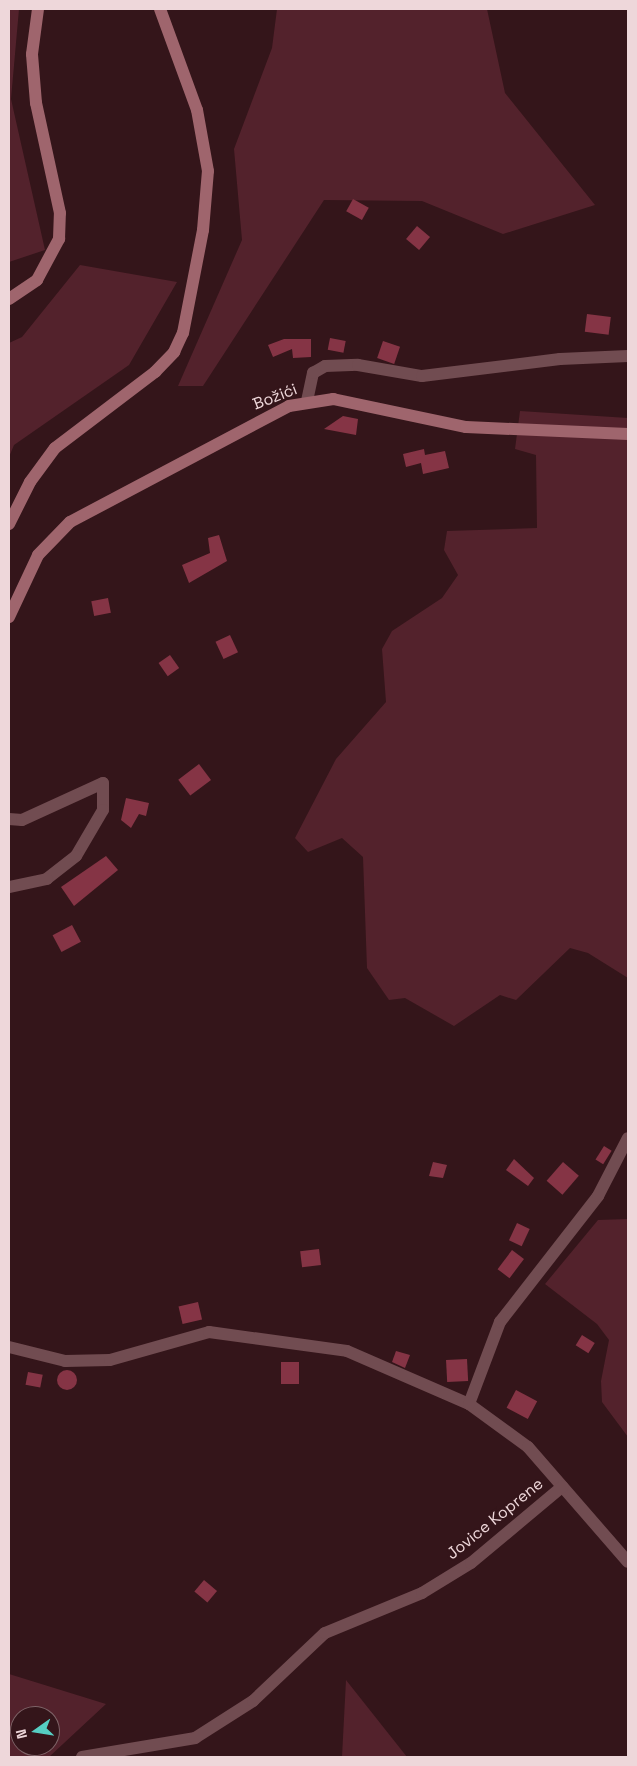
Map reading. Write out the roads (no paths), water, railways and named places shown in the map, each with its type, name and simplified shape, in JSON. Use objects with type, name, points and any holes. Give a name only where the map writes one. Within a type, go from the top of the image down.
[{"type":"main road","points":[[9,299],[37,280],[59,239],[60,213],[36,103],[32,54],[38,9]]},
{"type":"main road","points":[[9,524],[47,457],[155,372],[174,352],[183,333],[203,230],[208,170],[197,110],[160,9]]},
{"type":"main road","name":"Božići","points":[[9,617],[34,562],[70,522],[261,418],[307,401],[343,401],[474,428],[628,434]]},
{"type":"street","points":[[307,401],[313,373],[325,366],[358,365],[422,376],[560,359],[628,356]]},
{"type":"street","points":[[9,819],[22,820],[103,783],[103,810],[76,856],[47,879],[9,887]]},
{"type":"street","points":[[469,1404],[500,1322],[598,1196],[628,1138]]},
{"type":"street","name":"Jovice Koprene","points":[[9,1347],[66,1360],[110,1360],[209,1332],[347,1351],[469,1404],[528,1447],[628,1562]]},
{"type":"street","name":"Jovice Koprene","points":[[82,1757],[195,1738],[253,1701],[325,1633],[422,1593],[471,1563],[562,1487]]}]
